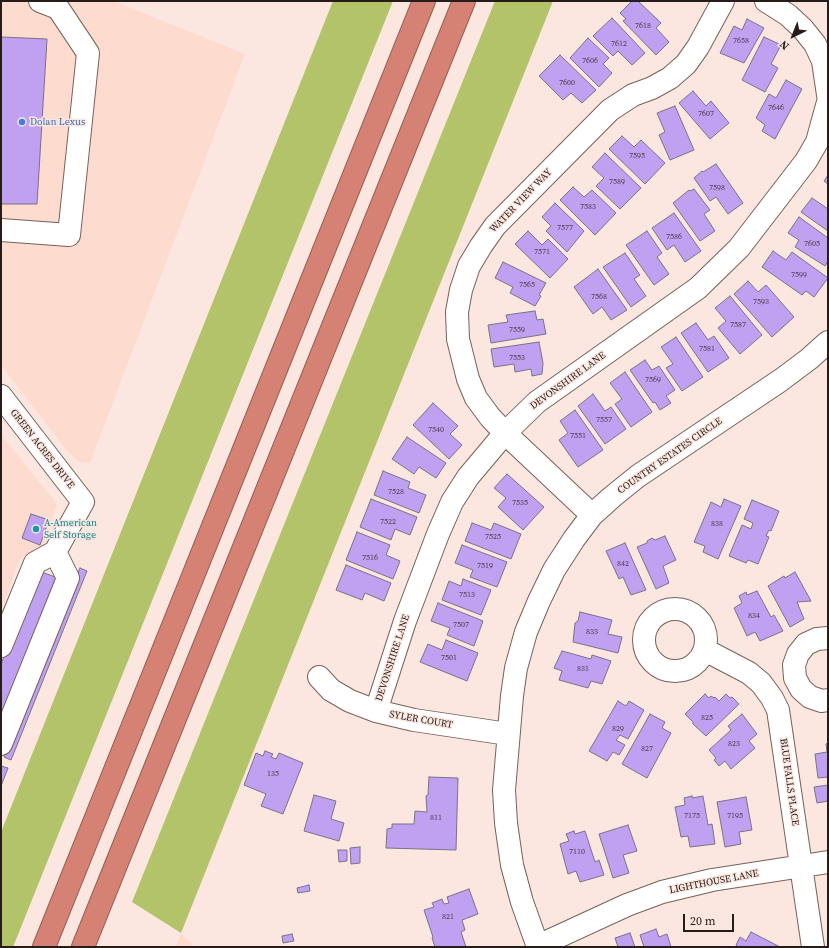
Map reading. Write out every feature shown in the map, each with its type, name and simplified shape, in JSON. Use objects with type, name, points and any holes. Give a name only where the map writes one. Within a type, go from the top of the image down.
[{"type":"highway","points":[[44,947],[424,1]]},
{"type":"highway","points":[[83,947],[464,1]]},
{"type":"street","points":[[1,230],[69,235],[88,53],[58,8],[40,1]]},
{"type":"street","name":"WATER VIEW WAY","points":[[592,515],[505,433],[490,417],[476,398],[462,360],[458,339],[458,312],[461,290],[469,266],[495,226],[610,110],[633,95],[652,88],[670,78],[686,64],[698,47],[723,1]]},
{"type":"street","points":[[766,1],[788,15],[803,29],[815,44],[822,61],[828,95]]},
{"type":"street","name":"DEVONSHIRE LANE","points":[[376,711],[404,621],[452,502],[468,477],[505,433],[537,402],[698,288],[719,268],[759,224],[806,161],[818,142],[828,102]]},
{"type":"street","name":"COUNTRY ESTATES CIRCLE","points":[[538,946],[522,902],[512,865],[506,823],[504,790],[514,682],[526,632],[539,601],[554,570],[574,539],[592,515],[612,497],[638,476],[781,380],[809,359],[828,342]]},
{"type":"street","name":"GREEN ACRES DRIVE","points":[[1,396],[83,502],[55,552]]},
{"type":"street","points":[[1,646],[34,563],[55,552],[68,578],[1,744]]},
{"type":"street","points":[[828,638],[817,639],[806,644],[798,654],[794,665],[795,678],[801,688],[810,697],[828,700]]},
{"type":"street","name":"BLUE FALLS PLACE","points":[[705,650],[733,663],[749,673],[761,683],[772,698],[778,710],[782,728],[813,947]]},
{"type":"street","name":"SYLER COURT","points":[[319,678],[331,690],[376,711],[414,720],[508,734]]},
{"type":"street","points":[[772,698],[798,683]]},
{"type":"street","name":"LIGHTHOUSE LANE","points":[[538,946],[626,905],[662,892],[712,880],[828,862]]},
{"type":"shaded area","points":[[1,1],[114,1],[245,54],[90,463],[79,462],[64,447],[1,365]]},
{"type":"shaded area","points":[[1,434],[57,504],[43,548],[19,560],[1,611]]},
{"type":"shaded area","points":[[181,933],[195,947],[176,947]]},
{"type":"green space","points":[[333,1],[393,1],[13,947],[1,947],[1,832]]},
{"type":"green space","points":[[495,1],[553,1],[181,933],[132,902]]},
{"type":"building","points":[[632,1],[638,1],[661,23],[656,28],[669,42],[656,55],[623,21],[626,19],[620,13]]},
{"type":"building","points":[[612,18],[645,53],[632,65],[618,51],[613,56],[593,36]]},
{"type":"building","points":[[747,19],[764,28],[744,63],[720,53],[734,26],[742,30]]},
{"type":"building","name":"Dolan Lexus","points":[[1,37],[47,39],[37,204],[1,204]]},
{"type":"building","points":[[764,37],[781,45],[771,64],[778,68],[765,92],[742,80]]},
{"type":"building","points":[[588,38],[609,58],[603,64],[612,73],[599,87],[570,58]]},
{"type":"building","points":[[560,55],[596,90],[582,103],[571,93],[563,100],[539,76]]},
{"type":"building","points":[[786,80],[802,89],[775,139],[762,131],[765,125],[756,118],[769,94],[776,98]]},
{"type":"building","points":[[693,91],[706,106],[711,101],[729,123],[710,139],[679,103]]},
{"type":"building","points":[[675,106],[694,150],[670,160],[659,135],[665,132],[657,113]]},
{"type":"building","points":[[622,136],[634,147],[641,140],[665,163],[645,184],[609,149]]},
{"type":"building","points":[[605,153],[641,188],[620,209],[596,186],[604,178],[592,167]]},
{"type":"building","points":[[716,164],[743,203],[728,214],[716,197],[710,201],[694,178],[702,171],[703,172]]},
{"type":"building","points":[[828,175],[828,184],[824,181]]},
{"type":"building","points":[[573,187],[584,197],[592,190],[616,213],[595,235],[560,200]]},
{"type":"building","points":[[694,189],[710,210],[704,214],[715,231],[700,241],[673,203],[689,190]]},
{"type":"building","points":[[812,198],[828,209],[828,231],[801,212]]},
{"type":"building","points":[[555,203],[584,231],[567,252],[546,231],[551,226],[542,217]]},
{"type":"building","points":[[674,213],[701,251],[685,262],[674,245],[667,250],[652,228]]},
{"type":"building","points":[[799,217],[828,238],[828,261],[825,266],[795,247],[799,240],[788,233]]},
{"type":"building","points":[[528,231],[542,245],[548,239],[568,259],[550,278],[515,244]]},
{"type":"building","points":[[647,231],[662,253],[657,257],[669,274],[654,285],[626,245]]},
{"type":"building","points":[[773,251],[786,260],[792,252],[828,278],[814,297],[806,291],[802,295],[762,267]]},
{"type":"building","points":[[625,253],[640,275],[634,279],[646,296],[631,307],[603,267]]},
{"type":"building","points":[[503,262],[546,283],[535,306],[510,293],[513,287],[495,278]]},
{"type":"building","points":[[598,269],[627,310],[611,320],[602,307],[593,314],[574,287]]},
{"type":"building","points":[[748,281],[758,292],[766,285],[794,317],[772,337],[734,294]]},
{"type":"building","points":[[730,296],[762,335],[740,354],[718,328],[726,321],[715,308]]},
{"type":"building","points":[[535,311],[537,320],[543,319],[546,334],[491,343],[488,325],[508,322],[506,315]]},
{"type":"building","points":[[696,323],[708,340],[714,336],[729,358],[708,372],[681,333]]},
{"type":"building","points":[[676,337],[703,377],[682,391],[666,368],[673,364],[661,347]]},
{"type":"building","points":[[539,342],[543,363],[542,374],[532,376],[531,369],[515,372],[514,364],[494,367],[491,349]]},
{"type":"building","points":[[645,360],[652,370],[659,366],[675,390],[666,396],[671,403],[660,410],[655,402],[653,403],[630,370]]},
{"type":"building","points":[[625,372],[652,412],[631,427],[615,404],[622,399],[610,383]]},
{"type":"building","points":[[593,394],[605,411],[611,407],[626,429],[605,444],[578,406]]},
{"type":"building","points":[[433,403],[458,426],[450,434],[462,445],[449,459],[413,425]]},
{"type":"building","points":[[575,410],[603,450],[578,467],[559,440],[568,433],[560,421]]},
{"type":"building","points":[[407,437],[446,463],[436,478],[419,467],[414,474],[392,459]]},
{"type":"building","points":[[383,471],[410,482],[408,488],[426,495],[419,513],[374,495]]},
{"type":"building","points":[[507,474],[544,507],[523,530],[498,507],[506,498],[494,488]]},
{"type":"building","points":[[371,499],[417,517],[410,535],[395,529],[391,540],[360,527]]},
{"type":"building","points":[[724,499],[741,506],[718,559],[703,552],[705,546],[694,542],[711,502],[721,507]]},
{"type":"building","points":[[752,500],[779,511],[771,531],[769,530],[766,536],[769,537],[758,564],[748,560],[746,563],[729,556],[742,525],[751,529],[753,523],[744,519]]},
{"type":"building","name":"A-American Self Storage","points":[[31,514],[49,520],[40,545],[22,538]]},
{"type":"building","points":[[472,523],[491,530],[494,523],[521,534],[511,559],[465,541]]},
{"type":"building","points":[[357,532],[390,545],[386,555],[400,561],[393,579],[346,560]]},
{"type":"building","points":[[665,536],[676,560],[663,566],[669,583],[656,589],[637,547],[647,543],[647,541],[652,538],[655,540]]},
{"type":"building","points":[[625,543],[646,590],[631,595],[623,577],[619,579],[606,551]]},
{"type":"building","points":[[462,545],[507,562],[497,587],[470,577],[473,570],[455,563]]},
{"type":"building","points":[[346,565],[391,583],[384,601],[365,593],[362,600],[336,590]]},
{"type":"building","points":[[80,568],[87,571],[11,760],[4,757]]},
{"type":"building","points":[[39,571],[58,578],[1,719],[1,664]]},
{"type":"building","points":[[795,572],[811,601],[797,602],[804,619],[790,627],[768,586],[784,576],[785,578]]},
{"type":"building","points":[[463,579],[491,590],[481,615],[442,600],[449,581],[461,586]]},
{"type":"building","points":[[757,591],[771,617],[774,615],[783,631],[760,641],[755,632],[747,636],[734,608],[742,603],[739,596],[746,592],[747,595]]},
{"type":"building","points":[[438,603],[483,621],[474,646],[447,635],[450,628],[431,621]]},
{"type":"building","points":[[580,612],[612,620],[608,634],[622,637],[618,653],[573,642],[575,623],[578,621]]},
{"type":"building","points":[[446,640],[478,653],[467,681],[420,662],[428,644],[442,650]]},
{"type":"building","points":[[562,651],[591,659],[592,655],[611,661],[602,684],[591,681],[588,688],[559,680],[562,671],[554,668]]},
{"type":"building","points":[[705,694],[709,698],[711,696],[714,698],[715,697],[719,701],[726,694],[730,698],[732,697],[739,704],[706,736],[685,714]]},
{"type":"building","points":[[618,701],[626,706],[629,701],[644,710],[628,739],[620,735],[616,740],[625,745],[619,755],[613,752],[607,761],[589,751]]},
{"type":"building","points":[[650,714],[665,722],[662,728],[671,733],[647,778],[622,764]]},
{"type":"building","points":[[742,714],[757,734],[749,741],[755,748],[731,769],[725,761],[719,766],[714,760],[716,758],[709,750],[731,730],[728,726]]},
{"type":"building","points":[[828,743],[828,777],[818,778],[815,754],[827,752],[826,744]]},
{"type":"building","points":[[265,751],[273,754],[271,757],[276,759],[279,753],[303,763],[283,814],[261,806],[266,794],[244,785],[256,753],[263,756]]},
{"type":"building","points":[[1,766],[8,768],[1,786]]},
{"type":"building","points":[[429,777],[458,778],[456,850],[386,848],[387,829],[392,828],[392,824],[414,824],[415,811],[427,812],[426,796],[428,795]]},
{"type":"building","points":[[828,785],[828,801],[817,803],[814,787]]},
{"type":"building","points":[[314,795],[336,801],[331,819],[344,823],[339,841],[304,831]]},
{"type":"building","points":[[692,796],[692,798],[703,796],[708,825],[712,824],[715,844],[690,847],[688,836],[681,837],[675,807],[685,805],[684,798]]},
{"type":"building","points":[[746,797],[752,830],[739,832],[741,844],[725,847],[717,802]]},
{"type":"building","points":[[628,825],[637,851],[623,855],[629,873],[613,878],[599,834]]},
{"type":"building","points":[[574,831],[575,834],[585,831],[595,862],[599,860],[604,875],[580,882],[576,871],[568,874],[560,844],[569,841],[566,834]]},
{"type":"building","points":[[360,847],[360,863],[351,864],[350,848]]},
{"type":"building","points":[[338,850],[347,850],[347,861],[339,862]]},
{"type":"building","points":[[309,885],[310,891],[298,893],[297,888]]},
{"type":"building","points":[[469,889],[478,914],[462,920],[465,930],[461,932],[466,947],[435,947],[424,910],[434,907],[432,903],[442,899],[444,904],[449,903],[447,897]]},
{"type":"building","points":[[656,929],[659,937],[667,934],[671,947],[644,947],[640,935]]},
{"type":"building","points":[[751,932],[780,947],[738,947],[736,945],[740,937],[746,941]]},
{"type":"building","points":[[630,933],[635,947],[618,947],[615,938]]},
{"type":"building","points":[[292,934],[294,941],[283,943],[282,936]]},
{"type":"place","name":"Dolan Lexus","points":[[22,122]]},
{"type":"place","name":"A-American Self Storage","points":[[36,529]]}]
